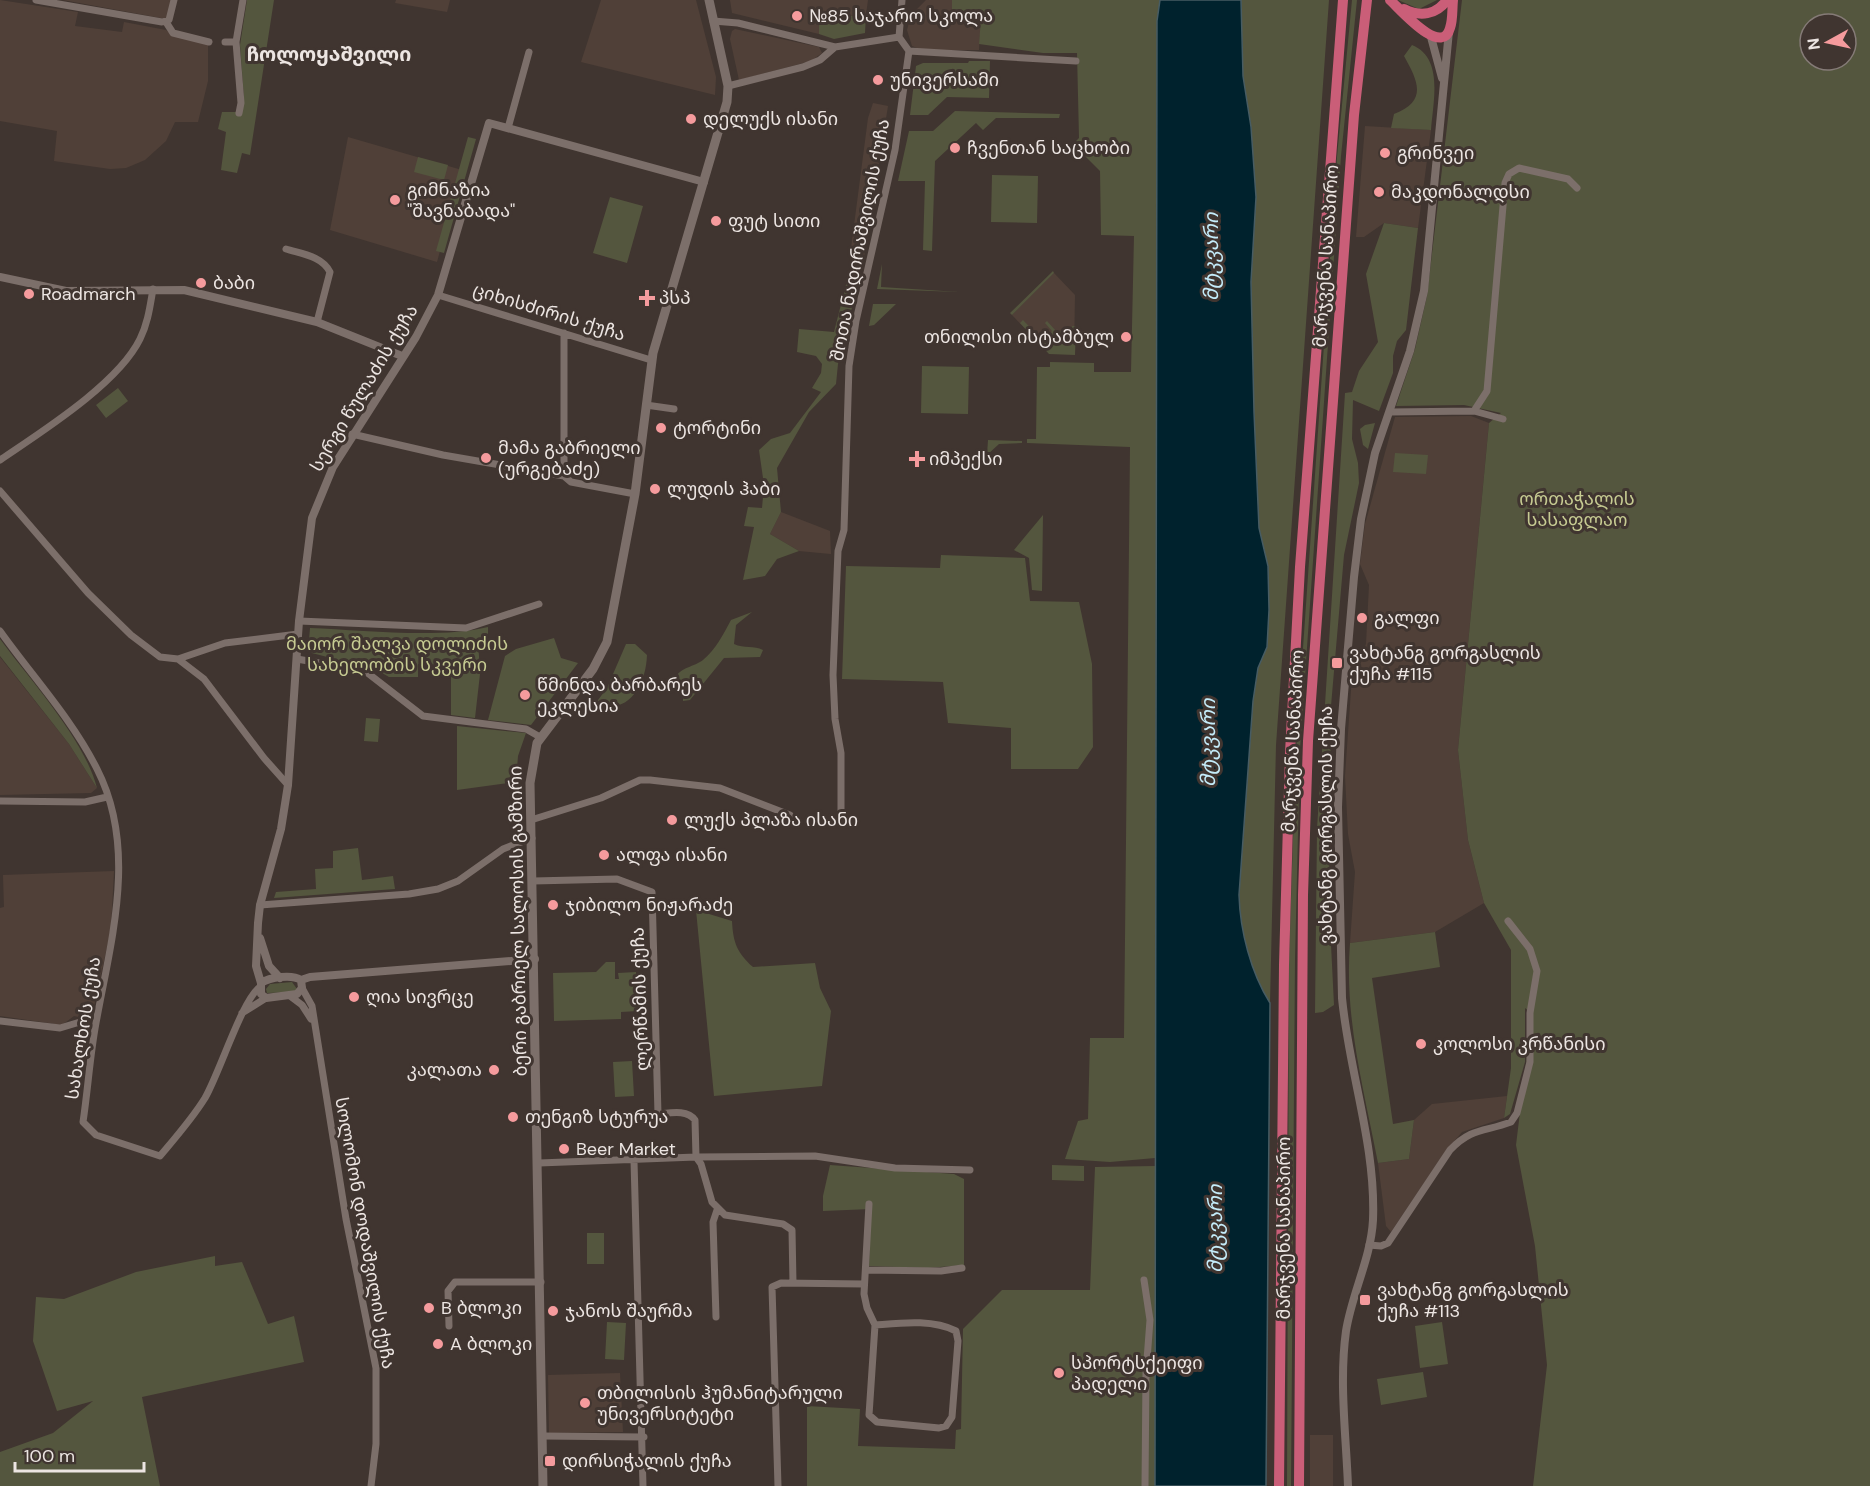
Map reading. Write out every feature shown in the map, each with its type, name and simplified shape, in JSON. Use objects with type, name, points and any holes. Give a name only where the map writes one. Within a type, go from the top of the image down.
[{"type":"highway","name":"მარჯვენა სანაპირო","points":[[1279,1486],[1284,965],[1290,753],[1300,567],[1343,0]]},
{"type":"highway","name":"მარჯვენა სანაპირო","points":[[1299,1486],[1302,942],[1308,741],[1353,115],[1367,0]]},
{"type":"highway","points":[[1428,34],[1424,21],[1447,0]]},
{"type":"highway","points":[[1390,1],[1428,34],[1442,38],[1450,27],[1453,0]]},
{"type":"highway","points":[[1390,1],[1415,14],[1433,12],[1447,15],[1450,27]]},
{"type":"main road","name":"ბერი გაბრიელ სალოსის გამზირი","points":[[543,1486],[539,1164],[531,820],[532,758],[540,737],[593,669],[607,642],[635,494],[651,360],[727,102],[728,86],[709,0]]},
{"type":"street","points":[[36,0],[166,22],[173,33],[209,42]]},
{"type":"street","points":[[166,22],[174,0]]},
{"type":"street","points":[[239,113],[241,103],[236,42],[243,0]]},
{"type":"street","points":[[902,0],[899,37],[909,51],[1076,61]]},
{"type":"street","points":[[713,21],[738,23],[836,47],[899,37]]},
{"type":"street","points":[[1443,97],[1450,27]]},
{"type":"street","points":[[1428,34],[1440,64],[1443,97]]},
{"type":"street","points":[[225,42],[236,42]]},
{"type":"street","points":[[728,86],[803,67],[820,60],[836,47]]},
{"type":"street","name":"შოთა ნადირაშვილის ქუჩა","points":[[841,811],[841,753],[835,719],[834,675],[838,551],[844,530],[849,366],[856,321],[895,150],[909,51]]},
{"type":"street","points":[[529,52],[508,128],[704,182]]},
{"type":"street","name":"ვახტანგ გორგასლის ქუჩა","points":[[1348,1486],[1344,1379],[1346,1331],[1370,1245],[1373,1222],[1371,1182],[1342,998],[1338,807],[1344,688],[1361,519],[1375,453],[1410,351],[1424,291],[1443,97]]},
{"type":"street","name":"სერგი წულაძის ქუჩა","points":[[260,985],[256,966],[260,905],[281,829],[288,785],[299,621],[312,518],[333,467],[427,319],[438,295],[489,123],[508,128]]},
{"type":"street","points":[[1474,411],[1487,391],[1505,183],[1509,174],[1519,168],[1550,173],[1568,179],[1577,188]]},
{"type":"street","points":[[286,249],[319,260],[330,272],[317,322]]},
{"type":"street","points":[[0,277],[66,291],[184,290],[317,322],[402,356]]},
{"type":"street","points":[[0,460],[61,418],[128,356],[140,340],[148,319],[153,290]]},
{"type":"street","name":"ციხისძირის ქუჩა","points":[[438,295],[651,360]]},
{"type":"street","points":[[564,333],[564,476]]},
{"type":"street","points":[[646,405],[674,409]]},
{"type":"street","points":[[1390,412],[1474,411],[1503,418]]},
{"type":"street","points":[[352,434],[443,455],[564,476],[571,482],[635,494]]},
{"type":"street","points":[[0,491],[88,593],[131,635],[160,657],[178,658],[225,643],[298,634]]},
{"type":"street","points":[[299,621],[466,628],[538,604]]},
{"type":"street","points":[[0,631],[91,759],[107,797],[85,802],[0,801]]},
{"type":"street","points":[[178,658],[204,679],[264,758],[288,785]]},
{"type":"street","points":[[297,659],[365,671],[423,716],[526,729],[540,737]]},
{"type":"street","points":[[531,820],[601,798],[640,780],[720,788],[790,815]]},
{"type":"street","name":"სახალხოს ქუჩა","points":[[107,797],[117,854],[118,899],[115,927],[95,1025],[83,1122],[88,1129],[96,1135],[160,1156],[205,1097],[226,1055],[248,1000],[260,985]]},
{"type":"street","points":[[260,905],[409,894],[438,889],[458,881],[503,849],[532,838]]},
{"type":"street","name":"ლერწამის ქუჩა","points":[[533,881],[617,879],[651,892],[658,1114],[692,1115],[696,1157]]},
{"type":"street","points":[[1370,1245],[1380,1246],[1388,1243],[1450,1150],[1461,1138],[1479,1129],[1511,1122],[1517,1113],[1530,1062],[1530,1013],[1537,970],[1530,949],[1508,921]]},
{"type":"street","name":"სერგი წულაძის ქუჩა","points":[[258,923],[266,958],[280,978]]},
{"type":"street","points":[[242,1013],[266,998],[297,994],[302,984],[310,977],[535,959]]},
{"type":"street","points":[[266,998],[261,994],[260,985],[295,976],[302,984]]},
{"type":"street","name":"სოლომონ დოდაშვილის ქუჩა","points":[[302,984],[310,1000],[346,1219],[376,1368],[376,1444],[371,1486]]},
{"type":"street","points":[[290,996],[305,1009],[313,1022]]},
{"type":"street","points":[[0,1021],[64,1028],[80,1022]]},
{"type":"street","points":[[539,1164],[696,1157],[816,1156],[895,1168],[970,1170]]},
{"type":"street","points":[[696,1157],[717,1210],[725,1215],[789,1226],[792,1230],[794,1283]]},
{"type":"street","points":[[634,1161],[644,1437],[643,1486]]},
{"type":"street","points":[[869,1204],[867,1270],[864,1284],[867,1308],[875,1325],[868,1408],[872,1420],[939,1428],[946,1426],[952,1417],[958,1341],[956,1331],[944,1325],[933,1324],[875,1325]]},
{"type":"street","points":[[716,1317],[713,1222],[717,1210]]},
{"type":"street","points":[[867,1270],[941,1271],[962,1268]]},
{"type":"street","points":[[1144,1280],[1150,1320],[1146,1373],[1145,1486]]},
{"type":"street","points":[[448,1326],[448,1291],[456,1282],[541,1281]]},
{"type":"street","points":[[778,1486],[772,1287],[781,1282],[864,1284]]},
{"type":"street","points":[[543,1436],[644,1437]]},
{"type":"shaded area","points":[[0,0],[78,12],[75,26],[122,32],[124,22],[166,30],[174,36],[208,44],[208,81],[198,122],[175,122],[166,141],[145,160],[126,168],[110,169],[54,161],[57,131],[0,121]]},
{"type":"shaded area","points":[[63,0],[172,0],[166,19]]},
{"type":"shaded area","points":[[396,0],[450,0],[447,12],[395,3]]},
{"type":"shaded area","points":[[601,0],[696,0],[716,77],[715,95],[581,62]]},
{"type":"shaded area","name":"№85 საჯარო სკოლა","points":[[730,0],[868,0],[866,15],[819,18],[819,34],[732,13]]},
{"type":"shaded area","points":[[926,0],[952,0],[953,16],[981,17],[979,50],[922,50],[912,46],[907,30],[911,15]]},
{"type":"shaded area","points":[[735,29],[819,47],[822,53],[811,61],[739,80],[730,39]]},
{"type":"shaded area","points":[[873,103],[888,106],[864,259],[850,256],[868,118]]},
{"type":"shaded area","points":[[1365,126],[1431,130],[1418,228],[1384,223],[1364,237],[1356,237]]},
{"type":"shaded area","name":"გიმნაზია \"შავნაბადა\"","points":[[348,137],[462,170],[437,262],[330,230]]},
{"type":"shaded area","points":[[1054,273],[1075,295],[1074,352],[1046,351],[1012,315]]},
{"type":"shaded area","points":[[1471,416],[1489,423],[1458,750],[1468,840],[1484,903],[1435,932],[1350,943],[1355,872],[1348,834],[1345,776],[1352,676],[1366,644],[1369,585],[1360,564],[1365,524],[1395,417]]},
{"type":"shaded area","points":[[781,512],[830,531],[831,554],[799,551],[770,534]]},
{"type":"shaded area","points":[[0,657],[69,744],[97,788],[91,793],[0,795]]},
{"type":"shaded area","points":[[114,871],[111,929],[91,1020],[74,1016],[62,1025],[0,1016],[0,908],[4,907],[3,875]]},
{"type":"shaded area","points":[[1507,1096],[1504,1118],[1462,1132],[1445,1152],[1391,1232],[1386,1226],[1378,1163],[1409,1159],[1414,1120],[1432,1104]]},
{"type":"shaded area","name":"თბილისის ჰუმანიტარული უნივერსიტეტი","points":[[620,1373],[623,1432],[549,1433],[548,1375]]},
{"type":"shaded area","points":[[1310,1435],[1333,1435],[1333,1486],[1310,1486]]},
{"type":"green space","points":[[247,0],[274,0],[250,155],[242,153],[237,173],[221,170],[226,132],[218,129],[222,112],[241,112],[244,98],[240,45]]},
{"type":"green space","points":[[952,0],[1160,0],[1157,21],[1155,1158],[1110,1162],[1065,1159],[1078,1121],[1088,1119],[1090,1038],[1124,1038],[1130,447],[1027,443],[1027,439],[1036,439],[1037,367],[1050,367],[1050,362],[1094,363],[1094,372],[1131,372],[1134,236],[1101,235],[1100,171],[1073,144],[1079,138],[1077,53],[1043,53],[979,44],[981,18],[952,16]]},
{"type":"green space","points":[[1241,0],[1329,0],[1276,745],[1270,1003],[1252,965],[1242,923],[1239,895],[1253,701],[1258,668],[1267,647],[1269,610],[1268,566],[1259,528],[1251,282],[1256,197],[1251,127],[1243,76]]},
{"type":"green space","points":[[1352,0],[1357,0],[1341,156],[1300,749],[1295,959],[1291,1486],[1287,1486],[1289,960],[1296,749],[1337,157]]},
{"type":"green space","points":[[1398,0],[1437,0],[1419,9]]},
{"type":"green space","name":"ორთაჭალის სასაფლაო","points":[[1462,0],[1870,0],[1870,1486],[1533,1486],[1547,1365],[1535,1246],[1516,1145],[1532,1014],[1525,1008],[1525,1062],[1510,1114],[1504,1118],[1511,1068],[1511,950],[1484,903],[1468,840],[1458,750],[1489,423],[1501,413],[1464,405],[1396,406],[1415,349],[1427,296]]},
{"type":"green space","points":[[866,15],[865,33],[834,39],[819,34],[819,18]]},
{"type":"green space","points":[[1412,45],[1422,51],[1433,70],[1431,130],[1391,128],[1394,114],[1405,109],[1416,97],[1416,82],[1404,56]]},
{"type":"green space","points":[[969,61],[990,61],[989,98],[947,97],[928,115],[910,115],[916,66],[923,63],[968,63]]},
{"type":"green space","points":[[955,111],[1060,114],[1059,118],[996,118],[983,130],[976,123],[935,161],[932,251],[923,250],[925,181],[898,181],[909,131],[933,131]]},
{"type":"green space","points":[[468,137],[476,139],[444,253],[436,251]]},
{"type":"green space","points":[[418,157],[448,165],[444,180],[414,172]]},
{"type":"green space","points":[[992,175],[1038,176],[1037,223],[991,222]]},
{"type":"green space","points":[[610,197],[643,206],[627,263],[593,253]]},
{"type":"green space","points":[[1384,223],[1418,228],[1406,330],[1397,341],[1393,356],[1393,373],[1379,411],[1353,400],[1352,439],[1358,463],[1359,483],[1344,555],[1331,706],[1329,904],[1334,1005],[1323,1012],[1315,1013],[1317,829],[1345,393],[1352,392],[1359,371],[1378,342],[1366,274]]},
{"type":"green space","points":[[853,257],[864,259],[838,364],[836,384],[809,412],[777,468],[781,512],[770,534],[799,551],[777,559],[765,576],[743,580],[754,527],[744,526],[748,507],[762,508],[764,485],[759,450],[771,439],[790,433],[821,392],[812,388],[821,373],[822,364],[816,356],[797,352],[799,329],[834,332]]},
{"type":"green space","points":[[882,264],[881,287],[959,292],[877,289]]},
{"type":"green space","points":[[1053,271],[1054,273],[1012,315],[1010,313]]},
{"type":"green space","points":[[873,304],[896,304],[874,325],[869,326]]},
{"type":"green space","points":[[1023,320],[1043,341],[1052,331],[1045,323],[1047,321],[1056,331],[1072,331],[1072,326],[1076,326],[1075,355],[1049,354],[1020,323]]},
{"type":"green space","points":[[922,366],[969,367],[968,414],[921,413]]},
{"type":"green space","points":[[118,388],[128,401],[106,418],[96,405]]},
{"type":"green space","points":[[1375,423],[1368,449],[1363,445],[1360,429],[1365,425]]},
{"type":"green space","points":[[988,440],[1022,441],[1022,443],[999,444],[987,455]]},
{"type":"green space","points":[[1395,453],[1428,455],[1426,474],[1393,472]]},
{"type":"green space","points":[[1043,515],[1042,591],[1032,590],[1029,558],[1014,550]]},
{"type":"green space","points":[[941,555],[1025,558],[1030,601],[1079,602],[1092,664],[1093,747],[1078,769],[1011,769],[1011,728],[948,723],[943,682],[842,679],[846,566],[940,568]]},
{"type":"green space","points":[[752,612],[736,625],[734,644],[763,650],[760,657],[724,658],[690,700],[683,701],[683,691],[675,678],[678,674],[708,656],[731,620]]},
{"type":"green space","name":"მაიორ შალვა დოლიძის სახელობის სკვერი","points":[[488,627],[488,635],[478,639],[480,674],[475,718],[451,715],[451,665],[418,664],[418,677],[389,677],[377,670],[308,652],[310,628],[424,633],[468,631]]},
{"type":"green space","points":[[554,638],[561,658],[578,663],[531,725],[488,720],[505,656],[516,649]]},
{"type":"green space","points":[[0,639],[69,731],[91,769],[97,788],[69,744],[0,656]]},
{"type":"green space","points":[[626,644],[635,644],[647,655],[639,686],[627,701],[619,705],[609,707],[598,705],[598,700],[607,688]]},
{"type":"green space","points":[[366,718],[380,719],[378,742],[364,741]]},
{"type":"green space","points":[[457,726],[526,733],[518,756],[516,782],[457,790]]},
{"type":"green space","points":[[358,848],[362,880],[393,876],[395,889],[274,898],[276,892],[316,889],[315,869],[333,868],[333,851]]},
{"type":"green space","points":[[696,910],[732,921],[737,947],[753,967],[815,963],[820,988],[831,1011],[822,1086],[714,1096]]},
{"type":"green space","points":[[1435,932],[1440,967],[1372,978],[1393,1124],[1414,1120],[1409,1159],[1378,1163],[1356,1054],[1350,999],[1350,943]]},
{"type":"green space","points":[[606,962],[615,962],[615,979],[619,979],[618,973],[636,972],[638,1011],[621,1012],[621,1019],[554,1021],[553,973],[596,972]]},
{"type":"green space","points":[[292,982],[297,989],[294,992],[267,993],[266,989],[270,984]]},
{"type":"green space","points":[[632,1061],[634,1096],[615,1097],[613,1062]]},
{"type":"green space","points":[[830,1165],[954,1174],[964,1179],[964,1265],[928,1268],[869,1266],[871,1209],[823,1211],[823,1196]]},
{"type":"green space","points":[[1052,1165],[1084,1166],[1084,1181],[1052,1180]]},
{"type":"green space","points":[[1155,1166],[1155,1486],[807,1486],[807,1406],[860,1409],[858,1446],[955,1449],[956,1430],[961,1429],[963,1329],[1002,1290],[1090,1290],[1095,1167]]},
{"type":"green space","points":[[587,1233],[604,1233],[604,1264],[587,1264]]},
{"type":"green space","points":[[215,1256],[215,1266],[242,1262],[268,1324],[294,1316],[304,1362],[142,1397],[160,1486],[0,1486],[0,1452],[53,1433],[93,1401],[57,1411],[33,1341],[36,1297],[64,1299],[136,1272]]},
{"type":"green space","points":[[607,1322],[626,1323],[624,1360],[605,1359]]},
{"type":"green space","points":[[1442,1322],[1448,1364],[1420,1368],[1415,1326]]},
{"type":"green space","points":[[1423,1372],[1427,1397],[1381,1405],[1377,1379]]},
{"type":"water","name":"მტკვარი","points":[[1160,0],[1241,0],[1243,76],[1251,127],[1256,197],[1251,282],[1254,412],[1259,528],[1268,566],[1269,610],[1267,647],[1258,668],[1253,701],[1239,895],[1242,923],[1252,965],[1270,1003],[1266,1486],[1155,1486],[1157,21]]},
{"type":"place","name":"№85 საჯარო სკოლა","points":[[797,16]]},
{"type":"place","name":"უნივერსამი","points":[[878,80]]},
{"type":"place","name":"დელუქს ისანი","points":[[691,119]]},
{"type":"place","name":"ჩვენთან საცხობი","points":[[955,148]]},
{"type":"place","name":"გრინვეი","points":[[1385,153]]},
{"type":"place","name":"მაკდონალდსი","points":[[1379,192]]},
{"type":"place","name":"გიმნაზია \"შავნაბადა\"","points":[[395,200]]},
{"type":"place","name":"ფუტ სითი","points":[[716,221]]},
{"type":"place","name":"ბაბი","points":[[201,283]]},
{"type":"place","name":"Roadmarch","points":[[29,294]]},
{"type":"place","name":"პსპ","points":[[647,298]]},
{"type":"place","name":"თნილისი ისტამბულ","points":[[1126,337]]},
{"type":"place","name":"ტორტინი","points":[[661,428]]},
{"type":"place","name":"მამა გაბრიელი (ურგებაძე)","points":[[486,458]]},
{"type":"place","name":"იმპექსი","points":[[917,459]]},
{"type":"place","name":"ლუდის ჰაბი","points":[[655,489]]},
{"type":"place","name":"გალფი","points":[[1362,618]]},
{"type":"place","name":"ვახტანგ გორგასლის ქუჩა #115","points":[[1337,663]]},
{"type":"place","name":"წმინდა ბარბარეს ეკლესია","points":[[525,695]]},
{"type":"place","name":"ლუქს პლაზა ისანი","points":[[672,820]]},
{"type":"place","name":"ალფა ისანი","points":[[604,855]]},
{"type":"place","name":"ჯიბილო ნიჟარაძე","points":[[553,905]]},
{"type":"place","name":"ღია სივრცე","points":[[354,997]]},
{"type":"place","name":"კოლოსი კრწანისი","points":[[1421,1044]]},
{"type":"place","name":"კალათა","points":[[494,1070]]},
{"type":"place","name":"თენგიზ სტურუა","points":[[513,1117]]},
{"type":"place","name":"Beer Market","points":[[564,1149]]},
{"type":"place","name":"ვახტანგ გორგასლის ქუჩა #113","points":[[1365,1300]]},
{"type":"place","name":"B ბლოკი","points":[[429,1308]]},
{"type":"place","name":"ჯანოს შაურმა","points":[[553,1311]]},
{"type":"place","name":"A ბლოკი","points":[[438,1344]]},
{"type":"place","name":"სპორტსქეიფი პადელი","points":[[1059,1373]]},
{"type":"place","name":"თბილისის ჰუმანიტარული უნივერსიტეტი","points":[[585,1403]]},
{"type":"place","name":"დირსიჭალის ქუჩა","points":[[550,1461]]},
{"type":"district","name":"ჩოლოყაშვილი","points":[[329,54]]}]
